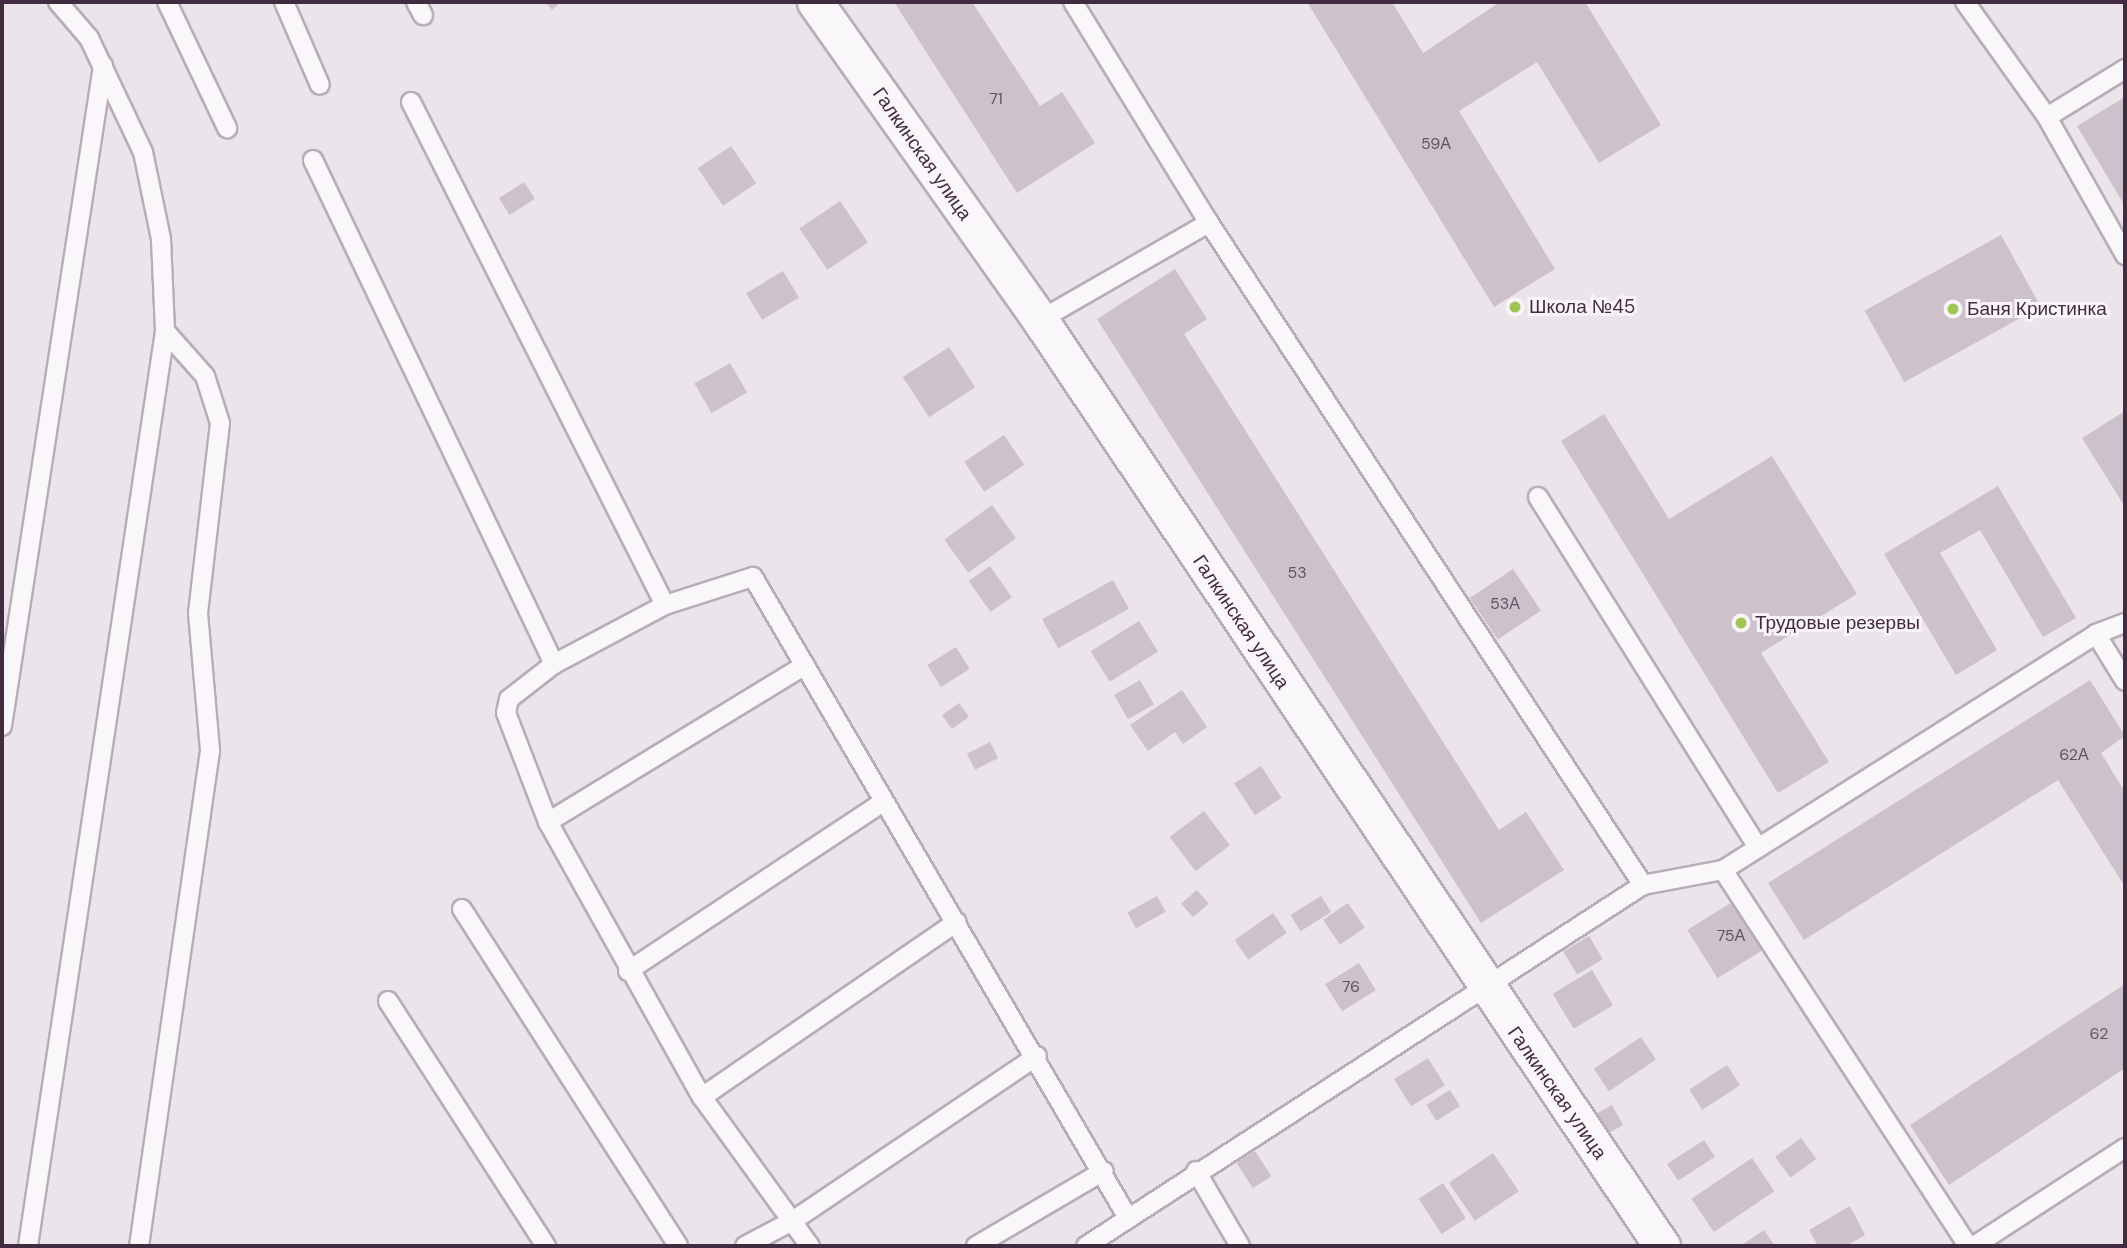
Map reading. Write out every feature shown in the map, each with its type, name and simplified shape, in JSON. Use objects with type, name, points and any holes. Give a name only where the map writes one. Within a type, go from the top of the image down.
[{"type":"street","name":"Галкинская улица","points":[[815,2],[1040,320],[1487,991],[1662,1246]]},
{"type":"lane","points":[[28,1246],[166,331],[154,197],[143,152],[103,66],[58,2]]},
{"type":"lane","points":[[167,2],[227,128]]},
{"type":"lane","points":[[284,2],[320,85]]},
{"type":"lane","points":[[1073,2],[1209,223],[1643,885]]},
{"type":"lane","points":[[1965,2],[2047,117],[2125,256]]},
{"type":"lane","points":[[2,726],[103,66]]},
{"type":"lane","points":[[2047,117],[2125,69]]},
{"type":"lane","points":[[411,102],[665,605]]},
{"type":"lane","points":[[313,160],[554,664]]},
{"type":"lane","points":[[1040,320],[1209,223]]},
{"type":"lane","points":[[139,1246],[210,751],[198,613],[220,423],[205,376],[166,331]]},
{"type":"lane","points":[[1538,497],[1758,848]]},
{"type":"lane","points":[[810,1246],[794,1220],[702,1097],[628,971],[548,822],[506,713],[509,699],[554,664],[665,605],[753,577],[883,802],[1037,1056],[1128,1218]]},
{"type":"lane","points":[[1086,1246],[1196,1171],[1487,991],[1643,885],[1723,870],[2096,634],[2125,624]]},
{"type":"lane","points":[[2096,634],[2125,681]]},
{"type":"lane","points":[[548,822],[805,665]]},
{"type":"lane","points":[[628,971],[883,802]]},
{"type":"lane","points":[[1723,870],[1968,1246]]},
{"type":"lane","points":[[462,909],[678,1246]]},
{"type":"lane","points":[[702,1097],[957,922]]},
{"type":"lane","points":[[388,1001],[546,1246]]},
{"type":"lane","points":[[745,1246],[794,1220],[1037,1056]]},
{"type":"lane","points":[[1974,1246],[2125,1148]]},
{"type":"lane","points":[[976,1246],[1104,1171]]},
{"type":"lane","points":[[1196,1171],[1240,1246]]},
{"type":"building","points":[[545,2],[561,2],[552,10]]},
{"type":"building","points":[[894,2],[972,2],[1040,106],[1062,92],[1095,143],[1017,193]]},
{"type":"building","points":[[1307,2],[1392,2],[1423,53],[1500,2],[1585,2],[1661,125],[1599,163],[1537,62],[1459,111],[1555,269],[1494,307]]},
{"type":"building","points":[[2125,97],[2125,206],[2077,126]]},
{"type":"building","points":[[731,146],[756,183],[723,206],[698,168]]},
{"type":"building","points":[[524,182],[535,199],[510,215],[499,198]]},
{"type":"building","points":[[840,201],[868,242],[827,270],[799,228]]},
{"type":"building","name":"Баня Кристинка","points":[[2001,235],[2041,307],[1904,382],[1865,311]]},
{"type":"building","points":[[1175,269],[1207,319],[1184,334],[1499,830],[1526,812],[1564,870],[1481,923],[1097,319]]},
{"type":"building","points":[[783,271],[799,298],[762,320],[746,293]]},
{"type":"building","points":[[949,347],[975,387],[929,417],[903,377]]},
{"type":"building","points":[[730,363],[747,392],[711,413],[694,384]]},
{"type":"building","points":[[2125,411],[2125,507],[2082,438]]},
{"type":"building","name":"Трудовые резервы","points":[[1604,414],[1669,519],[1772,456],[1857,594],[1761,653],[1829,762],[1778,793],[1561,441]]},
{"type":"building","points":[[1004,435],[1024,465],[984,492],[964,462]]},
{"type":"building","points":[[1998,486],[2076,618],[2043,637],[1980,530],[1940,553],[1997,650],[1956,675],[1884,554]]},
{"type":"building","points":[[992,505],[1016,538],[968,573],[944,540]]},
{"type":"building","points":[[990,566],[1012,597],[990,612],[969,581]]},
{"type":"building","points":[[1513,569],[1541,610],[1498,640],[1470,598]]},
{"type":"building","points":[[1113,580],[1129,609],[1058,648],[1042,619]]},
{"type":"building","points":[[1139,621],[1158,652],[1110,682],[1091,651]]},
{"type":"building","points":[[956,647],[970,669],[941,687],[927,665]]},
{"type":"building","points":[[1140,680],[1154,704],[1128,719],[1114,695]]},
{"type":"building","points":[[2090,680],[2125,736],[2101,753],[2125,792],[2125,887],[2058,780],[1804,940],[1768,883]]},
{"type":"building","points":[[1182,690],[1207,727],[1183,744],[1175,732],[1148,751],[1130,725]]},
{"type":"building","points":[[959,703],[969,717],[952,729],[942,715]]},
{"type":"building","points":[[990,742],[998,758],[975,770],[967,754]]},
{"type":"building","points":[[1261,766],[1282,798],[1255,815],[1234,783]]},
{"type":"building","points":[[1204,811],[1230,845],[1196,871],[1170,837]]},
{"type":"building","points":[[1197,890],[1209,904],[1193,917],[1181,904]]},
{"type":"building","points":[[1745,894],[1775,942],[1718,978],[1687,930]]},
{"type":"building","points":[[1157,896],[1166,912],[1136,928],[1127,912]]},
{"type":"building","points":[[1321,896],[1331,912],[1301,931],[1290,915]]},
{"type":"building","points":[[1348,903],[1365,928],[1340,945],[1323,920]]},
{"type":"building","points":[[1273,913],[1287,933],[1248,960],[1234,940]]},
{"type":"building","points":[[1589,936],[1603,959],[1577,975],[1563,951]]},
{"type":"building","points":[[1359,963],[1376,990],[1342,1011],[1325,984]]},
{"type":"building","points":[[1592,970],[1613,1005],[1574,1029],[1553,994]]},
{"type":"building","points":[[2125,984],[2125,1068],[1949,1185],[1910,1125]]},
{"type":"building","points":[[1641,1037],[1656,1059],[1609,1091],[1594,1069]]},
{"type":"building","points":[[1428,1058],[1445,1085],[1411,1106],[1394,1079]]},
{"type":"building","points":[[1727,1065],[1740,1085],[1702,1110],[1689,1090]]},
{"type":"building","points":[[1450,1090],[1460,1106],[1436,1121],[1426,1105]]},
{"type":"building","points":[[1612,1105],[1623,1125],[1601,1137],[1590,1117]]},
{"type":"building","points":[[1801,1138],[1816,1159],[1790,1178],[1775,1157]]},
{"type":"building","points":[[1704,1140],[1715,1157],[1678,1181],[1667,1164]]},
{"type":"building","points":[[1255,1151],[1271,1176],[1253,1188],[1237,1163]]},
{"type":"building","points":[[1493,1153],[1519,1191],[1475,1221],[1449,1183]]},
{"type":"building","points":[[1752,1158],[1774,1191],[1714,1232],[1691,1199]]},
{"type":"building","points":[[1443,1183],[1466,1218],[1442,1234],[1419,1199]]},
{"type":"building","points":[[1850,1206],[1865,1235],[1846,1246],[1818,1246],[1809,1230]]},
{"type":"building","points":[[1764,1230],[1775,1246],[1740,1246]]},
{"type":"place","name":"Школа №45","points":[[1515,307]]},
{"type":"place","name":"Баня Кристинка","points":[[1953,309]]},
{"type":"place","name":"Трудовые резервы","points":[[1741,623]]}]
